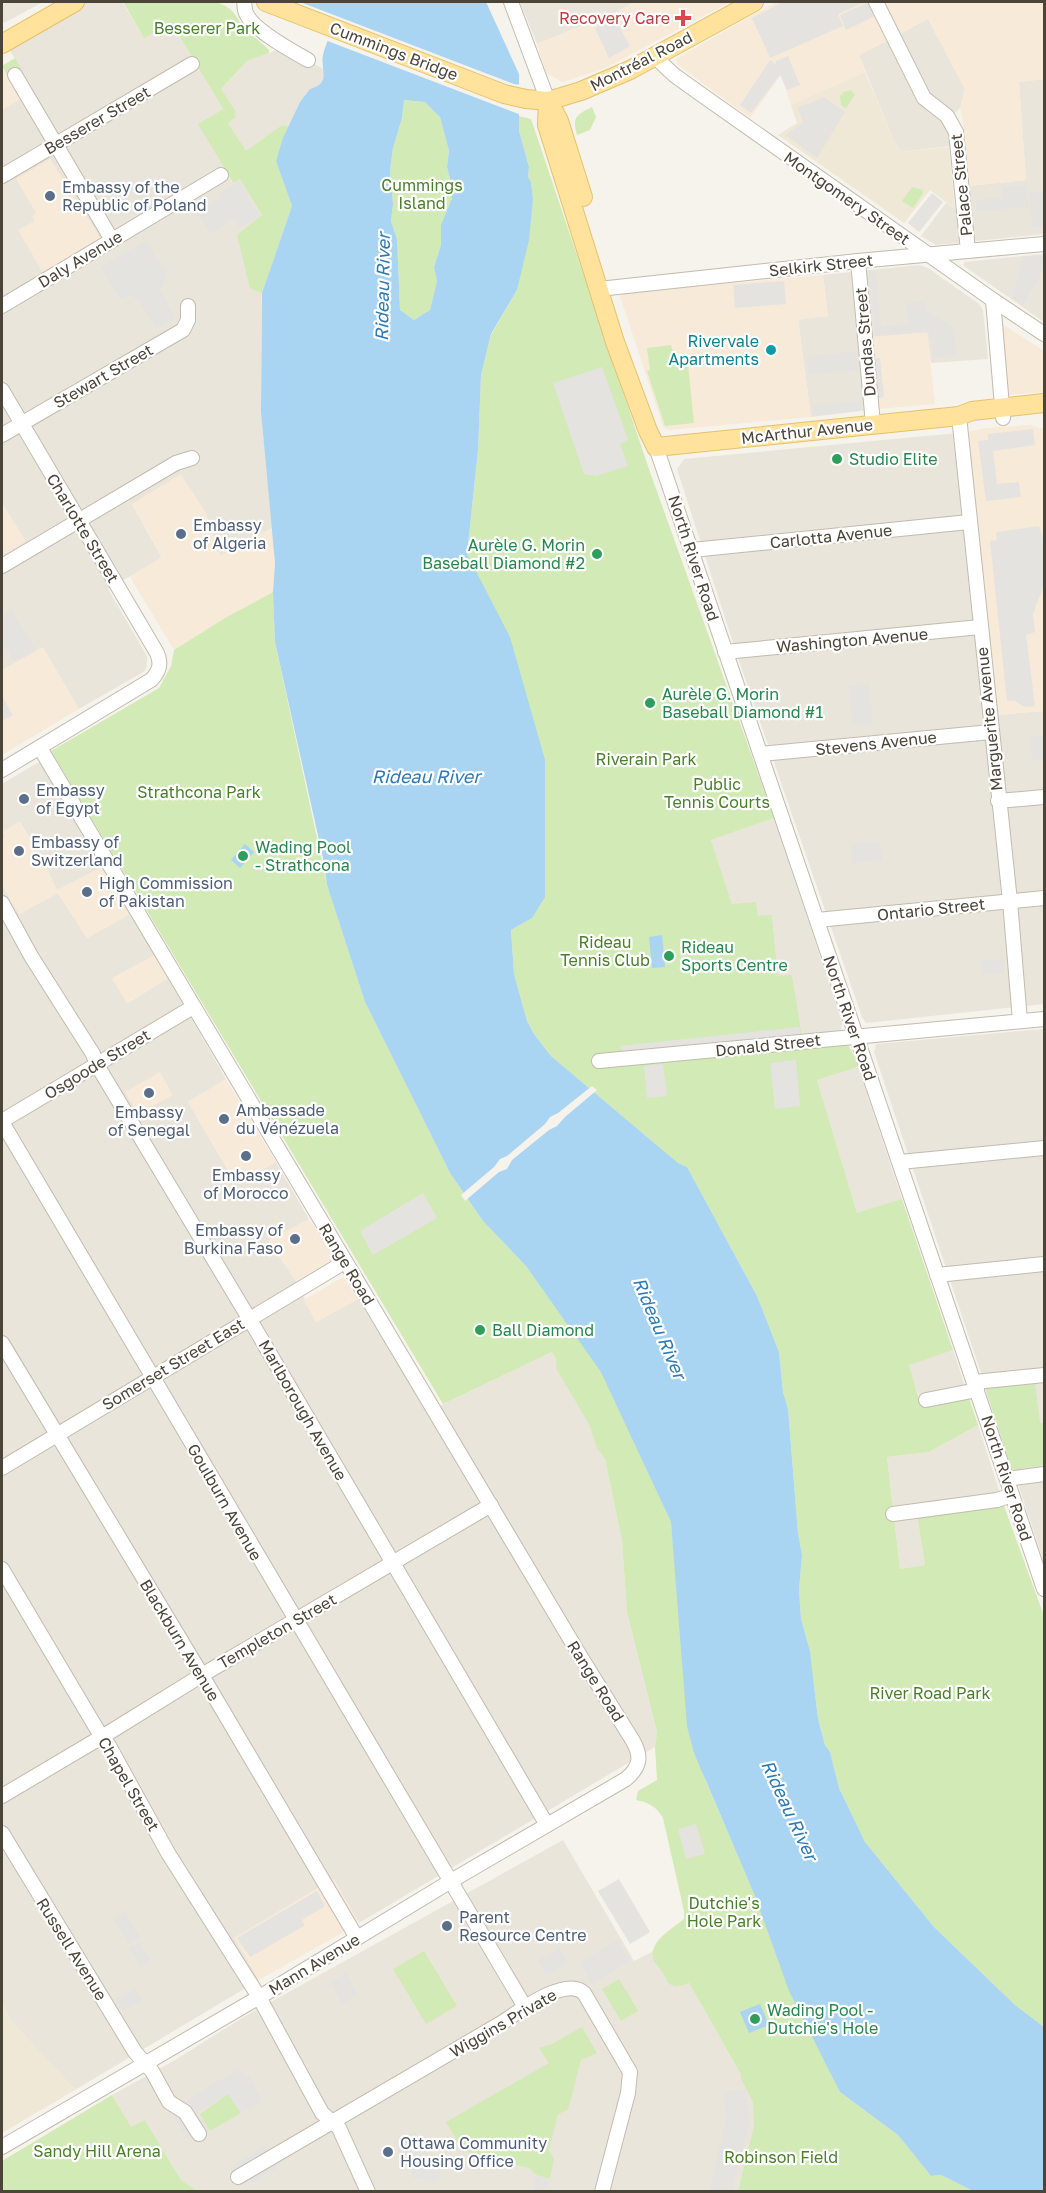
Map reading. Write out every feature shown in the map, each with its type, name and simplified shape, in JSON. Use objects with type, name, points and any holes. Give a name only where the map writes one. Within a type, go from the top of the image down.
[{"type":"main road","points":[[2,44],[75,2]]},
{"type":"main road","name":"Cummings Bridge","points":[[266,2],[490,89],[522,98]]},
{"type":"main road","name":"Montréal Road","points":[[522,98],[548,100],[613,78],[754,2]]},
{"type":"main road","name":"North River Road","points":[[548,100],[559,121],[605,288],[615,342],[656,447]]},
{"type":"main road","name":"McArthur Avenue","points":[[656,447],[958,416],[973,419],[1044,403]]},
{"type":"main road","name":"McArthur Avenue","points":[[1003,413],[1044,415]]},
{"type":"street","points":[[244,2],[246,14],[251,21],[277,42],[308,60]]},
{"type":"street","name":"Palace Street","points":[[876,2],[924,98],[947,116],[956,132],[968,250]]},
{"type":"street","name":"North River Road","points":[[514,3],[548,100]]},
{"type":"street","name":"Montgomery Street","points":[[654,56],[674,75],[702,95],[1044,334]]},
{"type":"street","name":"Besserer Street","points":[[2,176],[192,64]]},
{"type":"street","points":[[15,75],[112,240]]},
{"type":"street","name":"Daly Avenue","points":[[2,306],[221,176]]},
{"type":"street","name":"Selkirk Street","points":[[605,288],[1044,244]]},
{"type":"street","name":"Dundas Street","points":[[858,261],[873,424]]},
{"type":"street","points":[[993,300],[1003,413]]},
{"type":"street","name":"Stewart Street","points":[[2,435],[183,330],[188,320],[188,306]]},
{"type":"street","name":"Charlotte Street","points":[[2,390],[157,653],[159,668],[151,680],[40,748]]},
{"type":"street","name":"Marguerite Avenue","points":[[958,416],[1010,901],[1020,1021]]},
{"type":"street","name":"North River Road","points":[[656,447],[1012,1495],[1042,1574],[1044,1589]]},
{"type":"street","points":[[2,566],[176,463],[192,458]]},
{"type":"street","name":"Carlotta Avenue","points":[[692,550],[969,522]]},
{"type":"street","name":"Washington Avenue","points":[[724,652],[980,627]]},
{"type":"street","name":"Stevens Avenue","points":[[761,754],[991,732]]},
{"type":"street","points":[[2,770],[40,748]]},
{"type":"street","name":"Range Road","points":[[40,748],[638,1750],[639,1762],[636,1771],[626,1779]]},
{"type":"street","points":[[998,801],[1044,797]]},
{"type":"street","name":"Ontario Street","points":[[817,920],[1044,898]]},
{"type":"street","name":"Marlborough Avenue","points":[[2,903],[31,956],[93,1054],[97,1065],[249,1318],[547,1825]]},
{"type":"street","name":"Osgoode Street","points":[[2,1122],[193,1006]]},
{"type":"street","name":"Donald Street","points":[[599,1061],[1044,1019]]},
{"type":"street","name":"Goulburn Avenue","points":[[2,1122],[525,2007]]},
{"type":"street","points":[[900,1162],[1044,1148]]},
{"type":"street","name":"Somerset Street East","points":[[2,1468],[338,1266],[344,1260]]},
{"type":"street","points":[[937,1275],[1044,1264]]},
{"type":"street","name":"Blackburn Avenue","points":[[2,1343],[357,1938]]},
{"type":"street","points":[[926,1400],[976,1386],[1044,1375]]},
{"type":"street","points":[[1007,1479],[1044,1474]]},
{"type":"street","points":[[893,1514],[997,1500],[1012,1495]]},
{"type":"street","name":"Templeton Street","points":[[2,1796],[491,1505]]},
{"type":"street","name":"Chapel Street","points":[[2,1569],[101,1736],[108,1744],[168,1853],[259,1997],[322,2113],[339,2128],[368,2192]]},
{"type":"street","name":"Mann Avenue","points":[[2,2146],[259,1997],[626,1779]]},
{"type":"street","name":"Russell Avenue","points":[[2,1833],[135,2052],[152,2071],[169,2102],[185,2112],[199,2134]]},
{"type":"street","name":"Wiggins Private","points":[[238,2177],[525,2007],[562,1989],[579,1989],[630,2072],[628,2093],[602,2192]]},
{"type":"shaded area","points":[[2,2],[43,2],[4,23]]},
{"type":"shaded area","points":[[75,2],[122,2],[144,38],[172,22],[223,109],[199,124],[232,183],[240,178],[262,215],[261,412],[272,528],[220,556],[206,513],[132,504],[162,558],[108,589],[147,656],[147,665],[145,671],[79,709],[43,648],[2,670],[2,110],[27,95],[15,75],[22,71],[5,42]]},
{"type":"shaded area","points":[[520,2],[634,2],[616,12],[537,44]]},
{"type":"shaded area","points":[[634,2],[730,2],[605,68],[563,82],[546,73],[537,44],[616,12]]},
{"type":"shaded area","points":[[776,2],[1044,2],[1044,79],[1019,82],[1026,180],[968,186],[960,108],[965,89],[928,19],[859,55],[865,72],[791,105],[781,75],[750,118],[677,64],[676,59]]},
{"type":"shaded area","points":[[783,2],[865,2],[838,14],[843,26],[770,58],[752,18]]},
{"type":"shaded area","points":[[869,2],[877,15],[846,30],[840,15]]},
{"type":"shaded area","points":[[614,17],[630,46],[609,58],[595,28]]},
{"type":"shaded area","points":[[928,19],[965,89],[960,108],[945,123],[951,134],[951,146],[901,152],[894,141],[859,55]]},
{"type":"shaded area","points":[[285,47],[325,70],[322,82],[300,102],[289,126],[282,125],[246,152],[228,123],[221,89],[247,61]]},
{"type":"shaded area","points":[[788,56],[800,85],[787,90],[780,75],[751,113],[740,105],[770,60],[776,64],[776,61]]},
{"type":"shaded area","points":[[2,68],[9,79],[27,95],[2,110]]},
{"type":"shaded area","points":[[865,72],[894,141],[901,152],[949,147],[955,209],[930,190],[904,223],[778,135],[797,123],[791,105]]},
{"type":"shaded area","points":[[1044,79],[1044,234],[936,245],[921,236],[946,203],[955,209],[970,208],[968,186],[1026,180],[1019,82]]},
{"type":"shaded area","points":[[824,97],[845,112],[817,158],[786,135],[803,122],[798,108]]},
{"type":"shaded area","name":"Embassy of the Republic of Poland","points":[[50,159],[101,239],[43,273],[18,230],[35,221],[32,216],[36,213],[16,179]]},
{"type":"shaded area","points":[[239,181],[260,216],[240,228],[234,219],[209,234],[196,212],[221,197],[219,193]]},
{"type":"shaded area","points":[[1026,185],[1028,207],[977,211],[976,200],[1003,198],[1002,187]]},
{"type":"shaded area","points":[[1044,191],[1044,226],[1032,227],[1029,192]]},
{"type":"shaded area","points":[[932,193],[943,202],[919,232],[908,223]]},
{"type":"shaded area","points":[[145,241],[167,275],[160,290],[175,317],[156,328],[138,300],[131,295],[120,299],[101,267]]},
{"type":"shaded area","points":[[1044,254],[1044,322],[964,266],[964,262]]},
{"type":"shaded area","points":[[1044,255],[1039,279],[1023,305],[1012,298],[1023,257]]},
{"type":"shaded area","points":[[919,265],[928,268],[979,304],[983,310],[988,359],[931,363],[927,333],[877,409],[811,417],[798,319],[828,316],[823,275]]},
{"type":"shaded area","points":[[869,273],[876,273],[881,327],[908,324],[907,303],[925,301],[927,310],[954,329],[957,356],[933,358],[929,332],[875,336]]},
{"type":"shaded area","points":[[823,275],[828,316],[798,320],[811,417],[669,430],[663,427],[619,293]]},
{"type":"shaded area","points":[[784,281],[786,304],[735,308],[733,285]]},
{"type":"shaded area","points":[[1002,324],[1044,351],[1044,392],[1008,395]]},
{"type":"shaded area","points":[[927,332],[935,404],[877,409],[871,337]]},
{"type":"shaded area","points":[[857,351],[859,370],[809,375],[807,356]]},
{"type":"shaded area","points":[[880,358],[884,397],[878,398],[874,359]]},
{"type":"shaded area","points":[[602,367],[628,440],[620,444],[628,466],[596,476],[584,474],[553,383]]},
{"type":"shaded area","points":[[862,401],[859,411],[813,416],[812,405]]},
{"type":"shaded area","points":[[1030,425],[1044,429],[1044,711],[996,715],[968,432],[986,428]]},
{"type":"shaded area","points":[[1033,429],[1035,445],[993,451],[997,484],[1019,482],[1021,497],[986,501],[978,441],[988,440],[988,434]]},
{"type":"shaded area","points":[[968,432],[996,715],[1044,711],[1044,1004],[866,1023],[738,658],[677,469],[684,459]]},
{"type":"shaded area","points":[[181,474],[206,513],[220,556],[272,528],[275,563],[273,592],[225,618],[174,650],[130,577],[162,557],[132,504]]},
{"type":"shaded area","points":[[2,503],[26,541],[5,554],[2,548]]},
{"type":"shaded area","points":[[1039,526],[1044,541],[1044,585],[1033,614],[1035,632],[1026,635],[1035,706],[1025,707],[1014,701],[1007,701],[990,541],[997,540],[996,532]]},
{"type":"shaded area","points":[[12,611],[35,649],[14,661],[2,642],[2,617]]},
{"type":"shaded area","points":[[43,647],[79,709],[2,755],[2,670]]},
{"type":"shaded area","points":[[869,684],[873,723],[853,725],[849,686]]},
{"type":"shaded area","points":[[2,696],[13,715],[2,721]]},
{"type":"shaded area","points":[[1044,736],[1044,760],[1032,761],[1030,737]]},
{"type":"shaded area","points":[[42,762],[102,867],[57,891],[44,862],[20,822],[2,840],[2,784]]},
{"type":"shaded area","points":[[774,818],[842,1022],[841,1031],[802,1036],[792,976],[778,977],[772,916],[758,916],[732,904],[711,840]]},
{"type":"shaded area","points":[[19,822],[44,862],[57,890],[102,867],[130,914],[87,938],[58,893],[19,914],[2,885],[2,840],[6,837],[2,832]]},
{"type":"shaded area","points":[[880,841],[882,860],[853,863],[851,843]]},
{"type":"shaded area","points":[[2,885],[19,914],[58,893],[87,938],[130,914],[155,955],[113,978],[128,1003],[168,978],[226,1079],[188,1102],[216,1150],[236,1183],[276,1162],[309,1219],[269,1241],[296,1281],[316,1322],[358,1299],[429,1415],[443,1404],[552,1352],[601,1440],[622,1541],[627,1612],[657,1732],[655,1747],[359,1923],[333,1879],[235,1938],[259,1980],[75,2090],[11,2021],[2,2003]]},
{"type":"shaded area","points":[[155,955],[168,978],[127,1003],[112,979]]},
{"type":"shaded area","points":[[1003,959],[1004,973],[982,975],[981,961]]},
{"type":"shaded area","points":[[799,1027],[801,1037],[623,1054],[620,1046]]},
{"type":"shaded area","points":[[1044,1029],[1044,1562],[874,1052],[876,1044]]},
{"type":"shaded area","points":[[796,1060],[800,1106],[775,1109],[770,1063]]},
{"type":"shaded area","points":[[663,1064],[667,1096],[647,1098],[644,1066]]},
{"type":"shaded area","points":[[858,1067],[902,1199],[857,1214],[817,1080]]},
{"type":"shaded area","name":"Embassy of Senegal","points":[[160,1072],[173,1095],[138,1114],[125,1092]]},
{"type":"shaded area","points":[[226,1079],[276,1162],[236,1183],[188,1102]]},
{"type":"shaded area","points":[[423,1193],[437,1218],[373,1255],[360,1231]]},
{"type":"shaded area","points":[[309,1219],[335,1258],[296,1281],[269,1240]]},
{"type":"shaded area","points":[[343,1277],[358,1299],[316,1322],[304,1300]]},
{"type":"shaded area","points":[[953,1350],[968,1395],[922,1406],[908,1364]]},
{"type":"shaded area","points":[[978,1425],[1004,1506],[917,1515],[925,1565],[900,1569],[887,1457],[929,1452]]},
{"type":"shaded area","points":[[696,1824],[705,1854],[686,1859],[678,1829]]},
{"type":"shaded area","points":[[563,1840],[634,1961],[667,1944],[760,2109],[738,2191],[197,2192],[181,2180],[145,2120],[131,2128],[112,2095],[175,2060],[242,2018]]},
{"type":"shaded area","points":[[334,1879],[359,1923],[259,1980],[234,1938]]},
{"type":"shaded area","points":[[619,1879],[650,1932],[630,1944],[598,1891]]},
{"type":"shaded area","points":[[317,1891],[325,1906],[302,1920],[304,1926],[250,1957],[237,1938]]},
{"type":"shaded area","points":[[125,1911],[140,1937],[128,1944],[113,1918]]},
{"type":"shaded area","points":[[618,1940],[630,1961],[592,1984],[580,1962]]},
{"type":"shaded area","points":[[140,1942],[151,1960],[140,1966],[129,1948]]},
{"type":"shaded area","points":[[560,1948],[568,1963],[546,1975],[538,1960]]},
{"type":"shaded area","points":[[346,1973],[358,1995],[342,2004],[330,1982]]},
{"type":"shaded area","points":[[135,1988],[142,2000],[123,2011],[116,1999]]},
{"type":"shaded area","points":[[2,2003],[11,2021],[75,2090],[2,2133]]},
{"type":"shaded area","points":[[237,2070],[250,2077],[262,2101],[241,2113],[228,2094],[197,2113],[210,2131],[190,2139],[186,2137],[172,2113],[194,2095]]},
{"type":"shaded area","points":[[746,2089],[750,2121],[732,2191],[709,2191],[726,2120],[723,2092]]},
{"type":"shaded area","points":[[414,2131],[442,2176],[431,2181],[414,2178],[393,2142]]},
{"type":"shaded area","points":[[265,2146],[277,2168],[246,2186],[234,2168],[236,2163]]},
{"type":"shaded area","points":[[536,2175],[550,2179],[547,2191],[532,2191]]},
{"type":"green space","name":"Besserer Park","points":[[123,2],[215,2],[229,8],[246,29],[269,50],[269,53],[247,61],[221,89],[236,112],[234,114],[236,117],[228,123],[246,151],[282,125],[289,126],[276,161],[292,206],[262,293],[250,288],[237,235],[262,215],[240,179],[233,183],[198,124],[223,109],[172,23],[144,38]]},
{"type":"green space","points":[[15,58],[22,71],[9,79],[2,66]]},
{"type":"green space","points":[[851,90],[855,95],[846,108],[841,105],[840,96]]},
{"type":"green space","name":"Cummings Island","points":[[404,100],[425,102],[440,117],[449,151],[447,167],[452,198],[441,225],[441,245],[434,267],[437,281],[430,310],[414,320],[400,310],[397,239],[391,221],[393,204],[390,171]]},
{"type":"green space","points":[[592,107],[596,117],[590,130],[577,135],[575,120],[582,112]]},
{"type":"green space","name":"River Road Park","points":[[518,116],[531,119],[650,472],[774,818],[711,840],[732,904],[756,902],[758,916],[772,915],[778,976],[792,975],[802,1036],[841,1031],[852,1053],[858,1067],[817,1080],[857,1213],[902,1199],[953,1350],[909,1365],[921,1406],[968,1395],[978,1425],[929,1452],[887,1457],[900,1569],[925,1565],[917,1515],[1004,1506],[1044,1616],[1044,2027],[1015,2005],[934,1927],[865,1842],[839,1788],[830,1752],[825,1745],[818,1719],[810,1651],[801,1619],[799,1590],[802,1555],[798,1533],[788,1409],[783,1392],[779,1352],[757,1296],[687,1167],[678,1163],[551,1056],[527,1021],[514,974],[511,930],[532,918],[467,554],[478,450],[481,375],[491,335],[517,290],[533,199]]},
{"type":"green space","points":[[912,187],[923,190],[913,208],[902,201]]},
{"type":"green space","points":[[671,345],[680,357],[687,356],[694,423],[665,426],[647,371],[650,370],[647,348]]},
{"type":"green space","name":"Strathcona Park","points":[[273,592],[275,642],[327,885],[365,1002],[450,1173],[483,1221],[526,1266],[579,1340],[589,1348],[617,1399],[671,1522],[692,1740],[706,1782],[840,2092],[898,2135],[931,2176],[941,2175],[973,2191],[738,2191],[754,2127],[753,2102],[741,2075],[689,1983],[680,1986],[670,1984],[654,1961],[653,1954],[657,1942],[684,1919],[684,1911],[663,1818],[652,1806],[636,1800],[638,1791],[657,1780],[655,1747],[657,1732],[627,1612],[622,1541],[605,1459],[597,1448],[589,1424],[557,1370],[556,1359],[552,1352],[443,1404],[51,751],[159,688],[171,666],[174,650],[225,618]]},
{"type":"green space","points":[[1035,1384],[1040,1423],[1044,1423],[1044,1465],[1012,1470],[985,1388]]},
{"type":"green space","points":[[424,1951],[457,2006],[426,2024],[393,1969]]},
{"type":"green space","points":[[619,1979],[638,2011],[621,2021],[602,1989]]},
{"type":"green space","points":[[582,2027],[597,2053],[581,2060],[568,2110],[558,2114],[549,2150],[554,2159],[550,2179],[536,2175],[529,2168],[463,2151],[446,2122],[549,2063],[539,2048],[552,2044]]},
{"type":"green space","points":[[228,2094],[241,2113],[210,2131],[200,2114]]},
{"type":"green space","name":"Sandy Hill Arena","points":[[112,2095],[131,2127],[145,2120],[181,2180],[197,2191],[2,2191],[2,2161]]},
{"type":"water","name":"Rideau River","points":[[296,2],[486,2],[519,74],[519,131],[529,167],[528,177],[531,182],[533,199],[529,240],[517,290],[491,334],[481,375],[478,450],[467,554],[510,637],[545,760],[545,897],[532,918],[511,930],[514,974],[527,1021],[551,1056],[678,1163],[687,1167],[757,1296],[779,1352],[783,1392],[788,1409],[798,1533],[802,1555],[799,1590],[801,1619],[810,1651],[818,1719],[825,1745],[830,1752],[839,1788],[865,1842],[934,1927],[1015,2005],[1044,2027],[1044,2191],[973,2191],[941,2175],[931,2176],[898,2135],[840,2092],[789,1991],[755,1896],[694,1753],[687,1726],[671,1522],[601,1372],[526,1266],[483,1221],[450,1173],[365,1002],[327,885],[275,642],[273,592],[275,563],[261,412],[262,293],[292,206],[276,161],[283,138],[300,102],[310,89],[321,83],[323,79],[322,60],[328,40]],"holes":[[[404,100],[425,102],[440,117],[449,151],[447,167],[452,198],[441,225],[441,245],[434,267],[437,281],[430,310],[414,320],[400,310],[397,239],[391,221],[393,204],[390,171]]]},
{"type":"water","name":"Wading Pool - Strathcona","points":[[245,844],[254,852],[240,868],[231,860]]},
{"type":"water","points":[[662,935],[665,967],[652,968],[649,937]]},
{"type":"water","name":"Wading Pool - Dutchie's Hole","points":[[760,2004],[769,2025],[749,2033],[740,2012]]},
{"type":"pier","points":[[293,2],[300,2],[514,84],[522,85],[521,115],[325,40]]},
{"type":"pier","points":[[592,1086],[597,1090],[557,1126],[512,1160],[507,1169],[499,1172],[465,1201],[461,1195],[494,1167],[500,1159],[507,1156],[545,1124],[550,1117]]},
{"type":"place","name":"Recovery Care","points":[[683,18]]},
{"type":"place","name":"Embassy of the Republic of Poland","points":[[50,196]]},
{"type":"place","name":"Rivervale Apartments","points":[[771,350]]},
{"type":"place","name":"Studio Elite","points":[[837,459]]},
{"type":"place","name":"Embassy of Algeria","points":[[181,534]]},
{"type":"place","name":"Aurèle G. Morin Baseball Diamond #2","points":[[597,554]]},
{"type":"place","name":"Aurèle G. Morin Baseball Diamond #1","points":[[650,703]]},
{"type":"place","name":"Embassy of Egypt","points":[[24,799]]},
{"type":"place","name":"Embassy of Switzerland","points":[[19,851]]},
{"type":"place","name":"Wading Pool - Strathcona","points":[[243,856]]},
{"type":"place","name":"High Commission of Pakistan","points":[[87,892]]},
{"type":"place","name":"Rideau Sports Centre","points":[[669,956]]},
{"type":"place","name":"Embassy of Senegal","points":[[149,1093]]},
{"type":"place","name":"Ambassade du Vénézuela","points":[[224,1119]]},
{"type":"place","name":"Embassy of Morocco","points":[[246,1156]]},
{"type":"place","name":"Embassy of Burkina Faso","points":[[295,1239]]},
{"type":"place","name":"Ball Diamond","points":[[480,1330]]},
{"type":"place","name":"Parent Resource Centre","points":[[447,1926]]},
{"type":"place","name":"Wading Pool - Dutchie's Hole","points":[[755,2019]]},
{"type":"place","name":"Ottawa Community Housing Office","points":[[388,2152]]},
{"type":"park label","name":"Riverain Park","points":[[646,759]]},
{"type":"park label","name":"Public Tennis Courts","points":[[717,793]]},
{"type":"park label","name":"Rideau Tennis Club","points":[[605,951]]},
{"type":"park label","name":"Dutchie's Hole Park","points":[[724,1912]]},
{"type":"park label","name":"Robinson Field","points":[[781,2157]]}]
